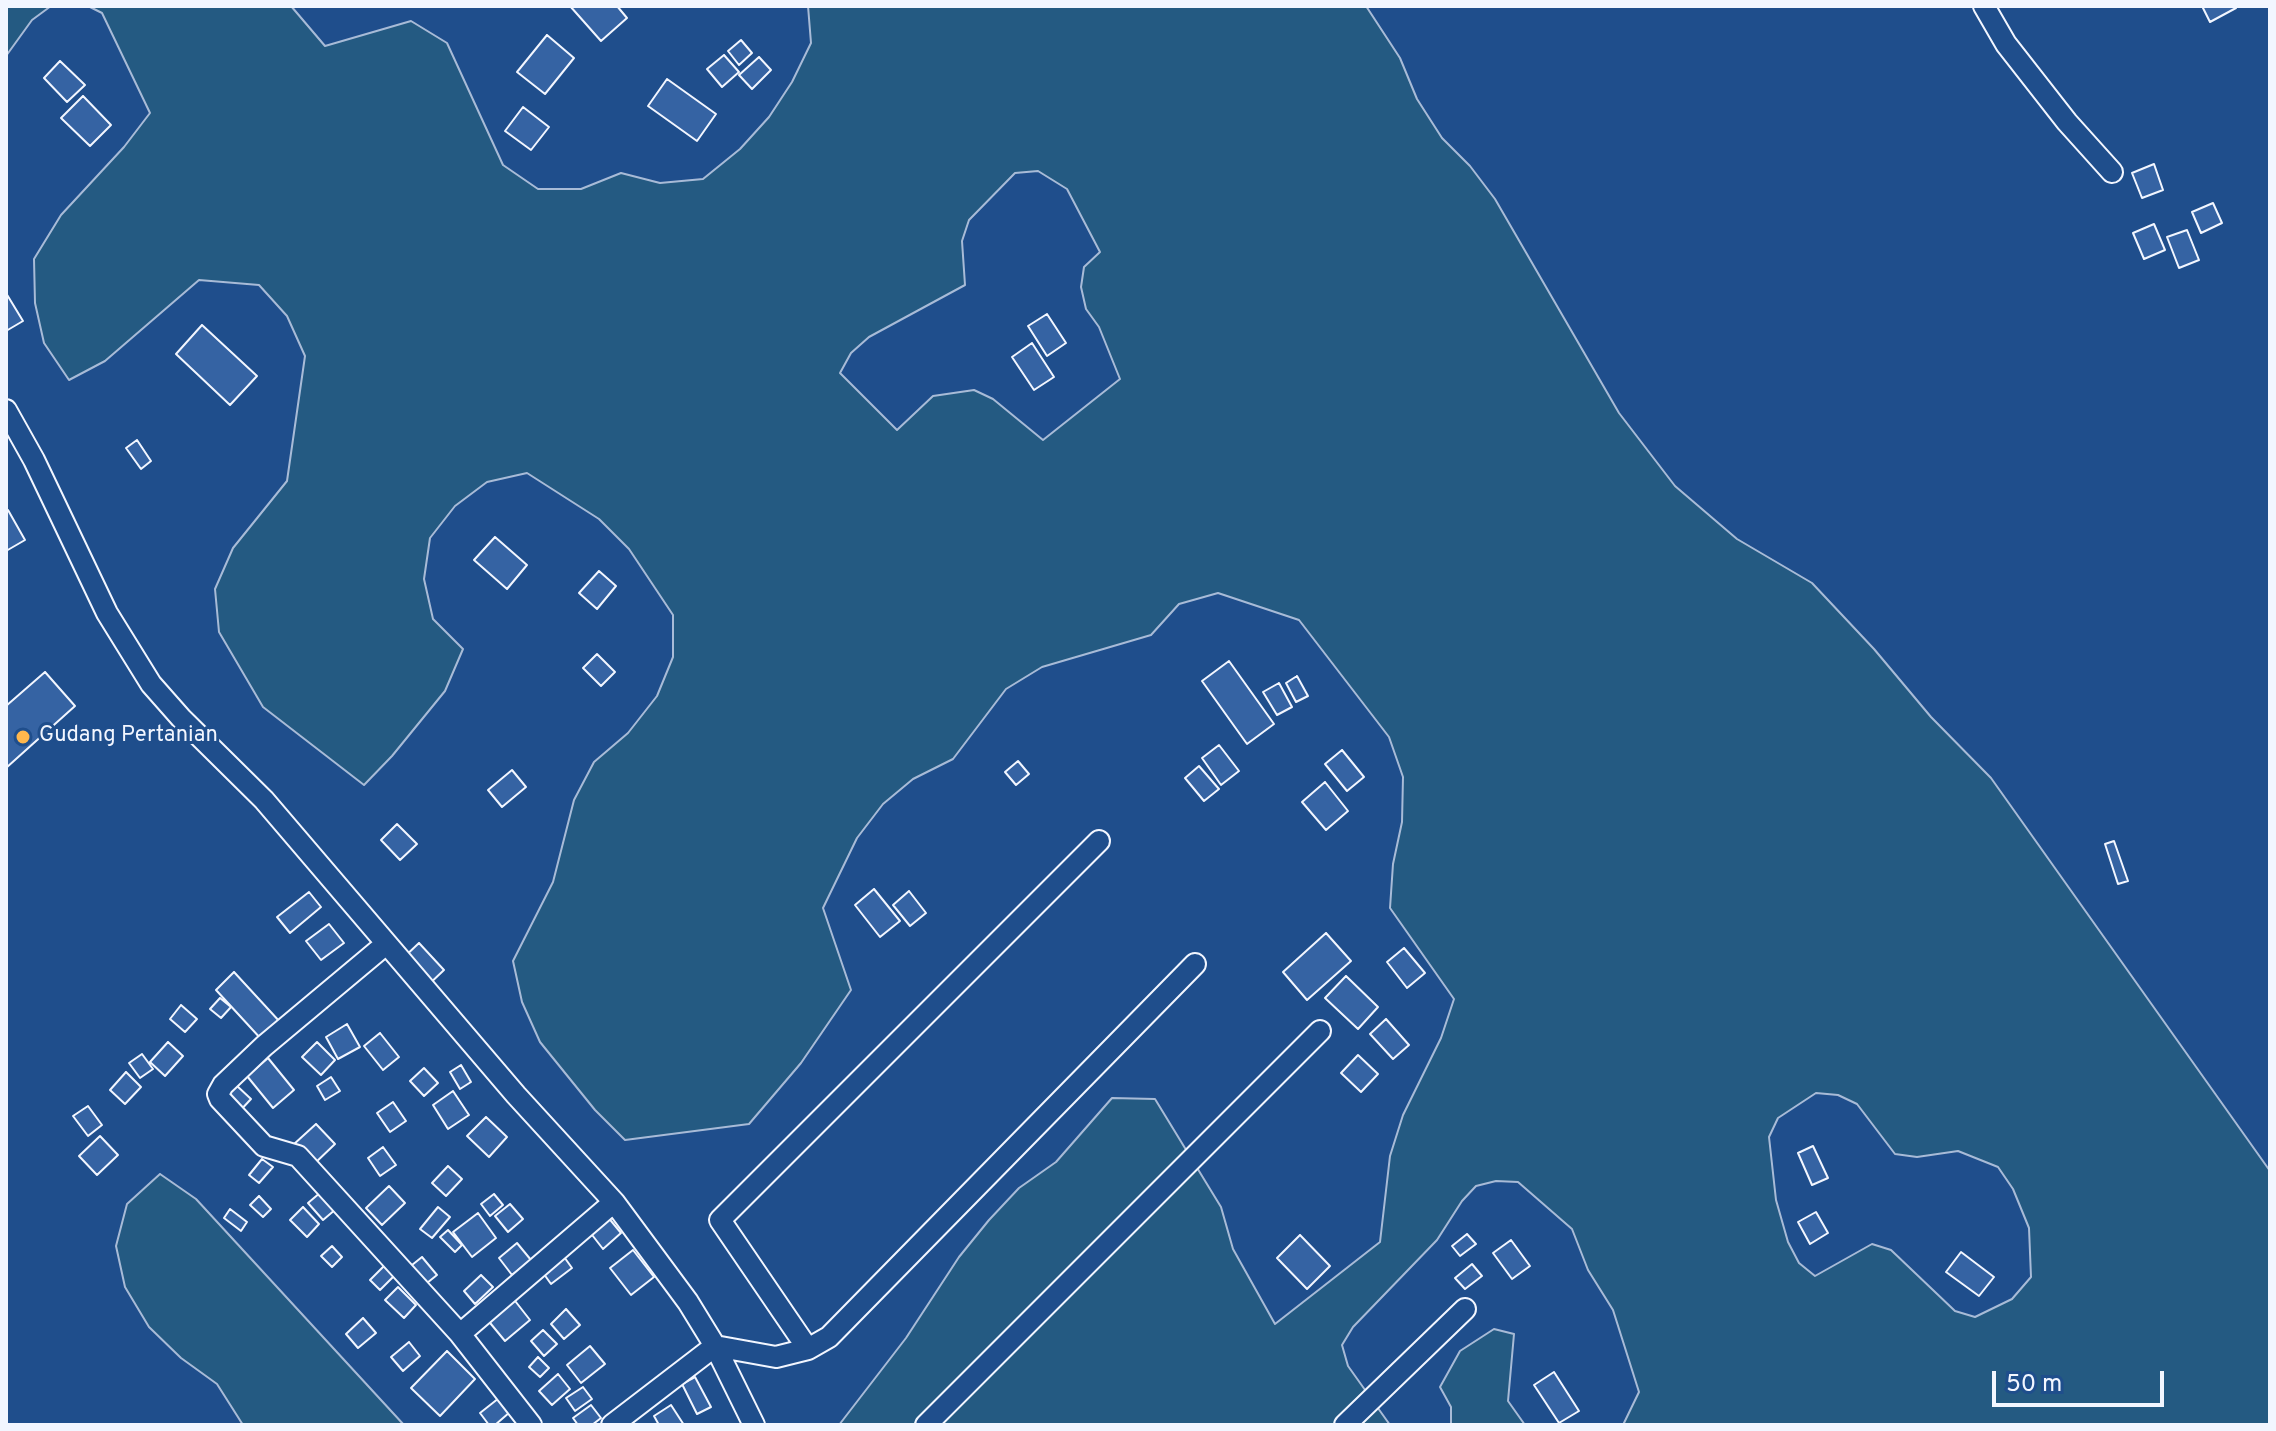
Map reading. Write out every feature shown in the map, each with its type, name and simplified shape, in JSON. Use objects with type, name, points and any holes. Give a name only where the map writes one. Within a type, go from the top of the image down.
[{"type":"street","points":[[1984,6],[2006,44],[2067,122],[2112,172]]},
{"type":"street","points":[[6,410],[34,460],[107,613],[151,684],[264,800],[516,1095],[614,1202],[681,1292],[715,1346],[754,1425]]},
{"type":"street","points":[[808,1349],[720,1220],[1099,841]]},
{"type":"street","points":[[386,944],[264,1046],[223,1085],[218,1094],[264,1146],[298,1156],[460,1334],[531,1425]]},
{"type":"street","points":[[612,1425],[715,1346],[776,1357],[808,1349],[829,1337],[1195,964]]},
{"type":"street","points":[[926,1425],[1320,1031]]},
{"type":"street","points":[[460,1334],[614,1202]]},
{"type":"street","points":[[1345,1425],[1465,1309]]},
{"type":"shaded area","points":[[6,6],[51,6],[32,20],[6,56]]},
{"type":"shaded area","points":[[88,6],[291,6],[325,46],[411,21],[447,43],[503,165],[538,189],[581,189],[621,173],[660,183],[703,179],[740,149],[769,117],[792,82],[811,43],[808,6],[1366,6],[1400,58],[1417,99],[1442,138],[1470,166],[1495,199],[1619,413],[1675,486],[1737,539],[1812,583],[1874,649],[1931,717],[1991,778],[2270,1171],[2270,1425],[1623,1425],[1639,1392],[1613,1310],[1588,1270],[1572,1229],[1518,1182],[1496,1181],[1476,1186],[1462,1201],[1437,1240],[1353,1327],[1342,1345],[1348,1366],[1390,1425],[839,1425],[906,1338],[959,1257],[989,1220],[1019,1188],[1056,1162],[1112,1098],[1155,1099],[1221,1207],[1233,1249],[1275,1324],[1380,1242],[1390,1156],[1403,1115],[1441,1038],[1454,999],[1390,908],[1393,864],[1402,822],[1403,777],[1389,737],[1299,620],[1218,593],[1179,604],[1151,635],[1042,667],[1006,689],[953,759],[913,779],[883,804],[857,838],[823,908],[851,990],[801,1063],[749,1124],[625,1140],[595,1110],[540,1042],[522,1002],[513,961],[553,882],[574,800],[594,762],[628,733],[657,696],[673,657],[673,615],[629,549],[599,519],[527,473],[487,482],[455,506],[430,538],[424,579],[433,619],[463,649],[445,691],[364,785],[263,707],[219,632],[215,589],[233,548],[287,481],[305,356],[287,316],[259,285],[199,280],[105,361],[69,380],[44,343],[35,303],[34,259],[61,215],[124,147],[150,113],[102,13]],"holes":[[[1038,171],[1067,189],[1100,252],[1084,267],[1081,287],[1086,309],[1099,327],[1120,379],[1043,440],[993,399],[974,390],[933,396],[897,430],[840,373],[851,353],[869,337],[965,285],[962,241],[969,220],[1015,173]],[[1816,1093],[1838,1095],[1857,1104],[1895,1154],[1917,1157],[1958,1151],[1998,1167],[2013,1189],[2029,1228],[2031,1277],[2012,1299],[1975,1317],[1955,1311],[1891,1250],[1872,1244],[1815,1276],[1799,1263],[1788,1242],[1776,1200],[1769,1137],[1778,1118]]]},
{"type":"shaded area","points":[[160,1174],[196,1199],[404,1425],[243,1425],[217,1384],[181,1358],[149,1327],[125,1287],[116,1246],[127,1204]]},
{"type":"shaded area","points":[[1494,1329],[1514,1334],[1508,1401],[1525,1425],[1451,1425],[1451,1407],[1440,1387],[1460,1351]]},
{"type":"building","points":[[570,6],[617,6],[627,18],[601,41]]},
{"type":"building","points":[[2202,6],[2235,6],[2236,8],[2210,22]]},
{"type":"building","points":[[547,35],[574,58],[545,94],[517,72]]},
{"type":"building","points":[[741,40],[752,53],[739,65],[728,51]]},
{"type":"building","points":[[724,55],[739,72],[722,87],[707,69]]},
{"type":"building","points":[[759,57],[771,70],[752,89],[739,75]]},
{"type":"building","points":[[60,61],[85,85],[67,102],[44,78]]},
{"type":"building","points":[[667,79],[716,114],[697,141],[648,106]]},
{"type":"building","points":[[83,96],[111,125],[90,146],[61,118]]},
{"type":"building","points":[[523,107],[549,127],[531,150],[505,131]]},
{"type":"building","points":[[2154,164],[2163,190],[2142,198],[2132,173]]},
{"type":"building","points":[[2213,203],[2222,223],[2201,233],[2192,212]]},
{"type":"building","points":[[2154,224],[2165,250],[2144,259],[2133,233]]},
{"type":"building","points":[[2187,230],[2199,260],[2179,268],[2167,237]]},
{"type":"building","points":[[6,293],[23,321],[6,331]]},
{"type":"building","points":[[1047,314],[1066,343],[1047,356],[1028,326]]},
{"type":"building","points":[[202,325],[257,376],[230,405],[176,354]]},
{"type":"building","points":[[1032,343],[1054,377],[1034,390],[1012,357]]},
{"type":"building","points":[[137,440],[151,461],[141,469],[126,448]]},
{"type":"building","points":[[6,511],[25,540],[6,551]]},
{"type":"building","points":[[495,537],[527,565],[507,589],[474,560]]},
{"type":"building","points":[[599,571],[616,586],[597,609],[579,593]]},
{"type":"building","points":[[597,654],[615,672],[601,686],[583,668]]},
{"type":"building","points":[[1229,661],[1274,724],[1247,744],[1202,681]]},
{"type":"building","name":"Gudang Pertanian","points":[[45,672],[75,706],[6,768],[6,706]]},
{"type":"building","points":[[1297,676],[1308,696],[1296,702],[1286,683]]},
{"type":"building","points":[[1279,683],[1292,707],[1277,715],[1263,692]]},
{"type":"building","points":[[1219,745],[1239,771],[1221,785],[1202,758]]},
{"type":"building","points":[[1342,750],[1364,777],[1347,791],[1325,764]]},
{"type":"building","points":[[1018,761],[1029,774],[1016,785],[1005,772]]},
{"type":"building","points":[[1199,766],[1219,789],[1204,801],[1185,778]]},
{"type":"building","points":[[512,770],[526,787],[502,807],[488,790]]},
{"type":"building","points":[[1325,782],[1348,811],[1326,830],[1302,802]]},
{"type":"building","points":[[397,824],[417,844],[400,860],[381,840]]},
{"type":"building","points":[[2114,841],[2128,881],[2118,884],[2105,844]]},
{"type":"building","points":[[874,889],[900,921],[880,937],[855,905]]},
{"type":"building","points":[[909,891],[926,913],[910,926],[893,905]]},
{"type":"building","points":[[309,892],[321,907],[290,933],[277,917]]},
{"type":"building","points":[[329,924],[344,943],[321,960],[306,941]]},
{"type":"building","points":[[1326,933],[1351,961],[1307,1000],[1283,972]]},
{"type":"building","points":[[419,943],[444,970],[425,988],[401,960]]},
{"type":"building","points":[[1404,948],[1425,973],[1407,988],[1387,962]]},
{"type":"building","points":[[234,972],[280,1022],[262,1040],[216,990]]},
{"type":"building","points":[[1346,976],[1378,1007],[1358,1029],[1325,998]]},
{"type":"building","points":[[220,998],[231,1007],[221,1018],[210,1009]]},
{"type":"building","points":[[181,1005],[197,1019],[185,1032],[170,1019]]},
{"type":"building","points":[[1386,1019],[1409,1045],[1393,1059],[1370,1034]]},
{"type":"building","points":[[347,1024],[360,1047],[338,1059],[326,1037]]},
{"type":"building","points":[[380,1033],[399,1057],[383,1070],[364,1046]]},
{"type":"building","points":[[168,1042],[183,1056],[165,1076],[150,1062]]},
{"type":"building","points":[[317,1042],[335,1060],[321,1075],[302,1057]]},
{"type":"building","points":[[142,1054],[153,1069],[140,1078],[129,1063]]},
{"type":"building","points":[[1358,1055],[1378,1074],[1361,1092],[1341,1073]]},
{"type":"building","points":[[268,1058],[294,1090],[273,1108],[247,1076]]},
{"type":"building","points":[[461,1065],[471,1082],[460,1089],[450,1072]]},
{"type":"building","points":[[424,1068],[438,1083],[424,1096],[410,1081]]},
{"type":"building","points":[[126,1072],[141,1087],[125,1104],[110,1090]]},
{"type":"building","points":[[331,1077],[340,1091],[325,1100],[317,1086]]},
{"type":"building","points":[[236,1085],[251,1099],[237,1114],[222,1100]]},
{"type":"building","points":[[453,1091],[469,1115],[448,1129],[433,1105]]},
{"type":"building","points":[[393,1102],[406,1121],[390,1132],[377,1113]]},
{"type":"building","points":[[88,1106],[102,1125],[88,1136],[73,1116]]},
{"type":"building","points":[[486,1117],[507,1137],[489,1157],[467,1136]]},
{"type":"building","points":[[316,1124],[335,1144],[313,1165],[293,1145]]},
{"type":"building","points":[[100,1136],[118,1155],[97,1175],[79,1156]]},
{"type":"building","points":[[1813,1146],[1828,1178],[1812,1185],[1798,1153]]},
{"type":"building","points":[[383,1147],[396,1165],[380,1176],[368,1158]]},
{"type":"building","points":[[262,1159],[273,1167],[259,1183],[249,1175]]},
{"type":"building","points":[[448,1166],[462,1179],[446,1196],[432,1183]]},
{"type":"building","points":[[389,1186],[405,1203],[382,1225],[366,1208]]},
{"type":"building","points":[[321,1192],[336,1209],[323,1220],[308,1203]]},
{"type":"building","points":[[494,1194],[503,1205],[490,1216],[481,1204]]},
{"type":"building","points":[[259,1196],[271,1209],[263,1217],[250,1205]]},
{"type":"building","points":[[510,1204],[523,1219],[508,1232],[495,1216]]},
{"type":"building","points":[[303,1207],[319,1224],[307,1237],[290,1220]]},
{"type":"building","points":[[438,1207],[450,1217],[432,1238],[420,1229]]},
{"type":"building","points":[[230,1209],[247,1222],[241,1231],[224,1218]]},
{"type":"building","points":[[1816,1212],[1828,1233],[1810,1244],[1798,1222]]},
{"type":"building","points":[[478,1213],[496,1238],[472,1257],[453,1232]]},
{"type":"building","points":[[607,1216],[621,1233],[603,1249],[589,1231]]},
{"type":"building","points":[[448,1230],[462,1245],[455,1252],[440,1237]]},
{"type":"building","points":[[1467,1234],[1476,1244],[1460,1256],[1452,1246]]},
{"type":"building","points":[[1300,1235],[1330,1266],[1307,1289],[1277,1258]]},
{"type":"building","points":[[1511,1240],[1530,1266],[1512,1279],[1493,1253]]},
{"type":"building","points":[[517,1243],[531,1260],[512,1275],[499,1258]]},
{"type":"building","points":[[332,1246],[342,1257],[332,1267],[321,1256]]},
{"type":"building","points":[[633,1250],[654,1277],[631,1295],[610,1268]]},
{"type":"building","points":[[1961,1252],[1994,1277],[1979,1296],[1946,1272]]},
{"type":"building","points":[[562,1254],[572,1268],[551,1284],[541,1270]]},
{"type":"building","points":[[422,1257],[437,1275],[422,1287],[407,1269]]},
{"type":"building","points":[[386,1264],[396,1274],[380,1290],[370,1280]]},
{"type":"building","points":[[1472,1264],[1482,1276],[1465,1289],[1455,1278]]},
{"type":"building","points":[[481,1275],[493,1287],[475,1304],[464,1291]]},
{"type":"building","points":[[398,1287],[416,1305],[404,1318],[385,1300]]},
{"type":"building","points":[[512,1297],[530,1320],[505,1341],[486,1318]]},
{"type":"building","points":[[566,1309],[580,1325],[564,1339],[551,1324]]},
{"type":"building","points":[[363,1318],[376,1333],[358,1348],[346,1334]]},
{"type":"building","points":[[543,1330],[557,1344],[544,1356],[531,1341]]},
{"type":"building","points":[[409,1342],[420,1356],[403,1371],[391,1357]]},
{"type":"building","points":[[590,1346],[605,1364],[581,1383],[567,1365]]},
{"type":"building","points":[[447,1351],[475,1379],[440,1416],[411,1388]]},
{"type":"building","points":[[538,1357],[549,1368],[540,1377],[529,1367]]},
{"type":"building","points":[[1554,1372],[1579,1411],[1559,1423],[1534,1385]]},
{"type":"building","points":[[558,1374],[570,1389],[552,1405],[539,1391]]},
{"type":"building","points":[[695,1377],[711,1407],[697,1414],[682,1384]]},
{"type":"building","points":[[583,1387],[592,1399],[575,1411],[566,1398]]},
{"type":"building","points":[[499,1398],[510,1412],[495,1425],[489,1425],[480,1413]]},
{"type":"building","points":[[591,1405],[601,1418],[592,1425],[578,1425],[573,1418]]},
{"type":"building","points":[[671,1405],[684,1425],[659,1425],[654,1416]]},
{"type":"place","name":"Gudang Pertanian","points":[[23,737]]}]
